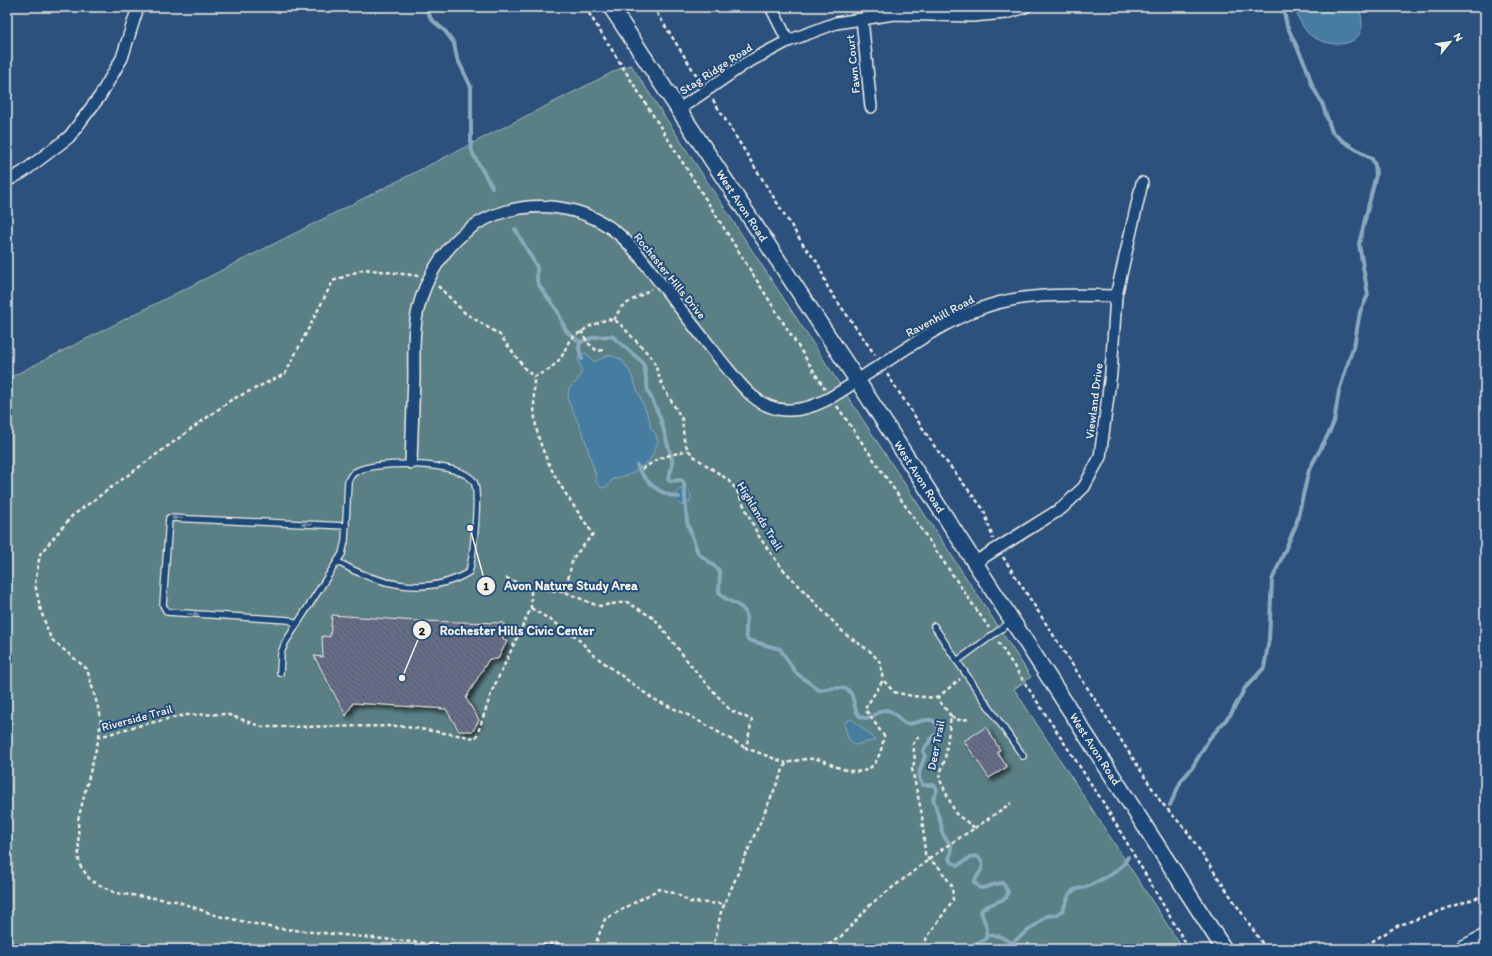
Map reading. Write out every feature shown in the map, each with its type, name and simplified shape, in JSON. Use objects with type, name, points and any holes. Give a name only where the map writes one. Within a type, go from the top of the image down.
[{"type":"street","points":[[7,181],[23,172],[69,137],[100,96],[122,58],[138,7]]},
{"type":"street","name":"West Avon Road","points":[[611,7],[857,380],[974,564],[1224,949]]},
{"type":"street","points":[[771,7],[788,41]]},
{"type":"street","name":"Stag Ridge Road","points":[[678,110],[746,63],[788,41],[836,23],[894,14],[949,11],[972,16],[1006,13],[1025,7]]},
{"type":"street","name":"Fawn Court","points":[[862,19],[871,107]]},
{"type":"street","name":"Viewland Drive","points":[[974,564],[1062,508],[1084,487],[1100,457],[1110,373],[1116,296],[1142,183]]},
{"type":"street","name":"Rochester Hills Drive","points":[[411,463],[414,334],[419,303],[429,277],[451,246],[479,223],[491,216],[515,209],[540,206],[575,211],[606,225],[632,247],[742,387],[765,404],[786,410],[803,408],[825,400],[857,380]]},
{"type":"street","name":"Ravenhill Road","points":[[857,380],[936,331],[979,309],[1010,300],[1080,296],[1116,296]]},
{"type":"street","points":[[1462,949],[1485,937]]},
{"type":"lane","points":[[280,673],[283,648],[338,562],[344,548],[347,488],[352,474],[373,466],[411,463],[458,471],[470,477],[475,484],[476,505],[473,559],[469,572],[444,583],[400,585],[368,578],[338,562]]},
{"type":"lane","points":[[297,624],[289,620],[167,612],[163,605],[169,518],[346,526]]},
{"type":"lane","points":[[957,661],[1012,621]]},
{"type":"lane","points":[[934,626],[1023,756]]},
{"type":"path","points":[[585,7],[823,386]]},
{"type":"path","points":[[653,7],[700,80]]},
{"type":"path","points":[[711,98],[804,246],[818,263],[828,288],[876,358]]},
{"type":"path","points":[[99,738],[100,718],[87,668],[50,638],[41,611],[35,584],[40,554],[72,516],[230,400],[285,374],[333,281],[364,269],[429,277],[465,313],[500,335],[526,370],[534,377],[538,433],[544,452],[560,484],[593,534],[573,558],[565,592]]},
{"type":"path","points":[[614,320],[621,307],[660,283]]},
{"type":"path","points":[[534,377],[550,369],[561,358],[568,344],[580,332],[608,319],[614,320],[621,325],[653,358],[663,387],[682,419],[684,440],[688,450],[660,458],[642,469]]},
{"type":"path","points":[[580,332],[588,343],[599,352],[605,350]]},
{"type":"path","points":[[888,376],[935,447],[984,510],[993,540]]},
{"type":"path","points":[[837,406],[993,635],[1103,802],[1189,949]]},
{"type":"path","name":"Highlands Trail","points":[[688,450],[696,458],[726,479],[736,489],[758,535],[769,551],[788,574],[845,634],[871,652],[880,662],[882,680]]},
{"type":"path","points":[[1005,560],[1161,802],[1186,830],[1266,949]]},
{"type":"path","points":[[506,578],[531,588],[565,592],[598,606],[628,602],[655,619],[693,668],[730,710],[752,720],[746,748]]},
{"type":"path","name":"Riverside Trail","points":[[501,949],[442,945],[274,928],[218,916],[176,901],[116,893],[91,881],[79,864],[78,820],[99,738],[133,726],[185,715],[226,714],[263,727],[401,726],[476,738],[492,691],[531,608],[531,588]]},
{"type":"path","points":[[531,608],[573,634],[595,656],[653,699],[690,716],[746,748],[786,763],[800,759],[814,759],[847,771],[861,772],[872,768],[877,761],[884,736],[865,708],[882,680],[894,692],[912,696],[937,698],[967,675]]},
{"type":"path","name":"Deer Trail","points":[[937,698],[951,716],[945,759],[939,778],[956,814],[975,828]]},
{"type":"path","points":[[951,716],[958,720],[970,719]]},
{"type":"path","points":[[920,736],[913,744],[914,760],[912,769],[922,814],[924,854],[929,860],[938,866],[952,886],[953,900],[926,939],[926,949]]},
{"type":"path","points":[[713,949],[721,912],[786,763]]},
{"type":"path","points":[[823,949],[844,934],[871,904],[945,847],[1011,803]]},
{"type":"path","points":[[594,948],[605,919],[659,890],[677,894],[690,902],[725,904]]},
{"type":"path","points":[[1360,949],[1397,926],[1485,895]]},
{"type":"path","points":[[514,949],[556,943],[582,948],[626,949]]},
{"type":"path","points":[[942,949],[948,949]]},
{"type":"green space","points":[[631,65],[1031,677],[1014,689],[1183,949],[7,949],[7,379],[621,68]]},
{"type":"water","points":[[1294,7],[1359,7],[1362,20],[1360,32],[1356,38],[1349,42],[1340,44],[1322,41],[1313,37],[1307,32]]},
{"type":"water","points":[[583,353],[587,354],[594,362],[609,355],[621,359],[630,372],[650,421],[650,427],[655,433],[658,442],[650,460],[631,474],[613,479],[608,486],[602,488],[596,482],[596,476],[584,436],[568,400],[569,389],[577,381],[582,371],[578,357]]},
{"type":"water","points":[[680,489],[686,489],[691,494],[689,503],[686,505],[680,505],[675,500],[675,494]]},
{"type":"water","points":[[852,719],[876,740],[854,745],[848,738],[844,723]]},
{"type":"building","points":[[332,615],[416,621],[504,623],[503,640],[507,641],[498,659],[489,659],[466,698],[479,720],[473,731],[459,731],[446,709],[353,703],[346,716],[314,656],[323,657],[322,636],[330,637]]},
{"type":"building","points":[[986,727],[1000,750],[997,752],[1007,767],[989,778],[964,741]]},
{"type":"waterway","points":[[426,7],[431,19],[445,31],[454,43],[457,58],[471,87],[471,147],[473,154],[492,187]]},
{"type":"waterway","points":[[1170,805],[1181,781],[1192,768],[1209,739],[1231,714],[1245,688],[1264,668],[1269,639],[1272,580],[1296,525],[1309,470],[1334,422],[1339,391],[1355,341],[1360,312],[1368,295],[1359,244],[1376,175],[1375,165],[1372,159],[1343,141],[1332,132],[1322,103],[1312,85],[1306,66],[1287,26],[1283,7]]},
{"type":"waterway","points":[[515,229],[537,267],[537,281],[557,310],[566,331],[580,342],[595,337],[612,336],[644,365],[648,391],[660,417],[672,460],[672,467],[668,479],[670,481],[681,480],[684,483],[687,522],[698,553],[718,569],[720,574],[719,591],[721,595],[741,607],[745,612],[747,620],[746,636],[748,640],[780,649],[796,673],[819,690],[836,688],[846,689],[852,696],[858,715],[862,717],[869,718],[883,710],[886,710],[892,712],[905,723],[909,724],[930,720],[934,721],[937,725],[939,733],[933,736],[923,751],[925,756],[919,774],[923,785],[934,785],[937,790],[933,799],[941,824],[942,833],[951,846],[949,858],[951,862],[958,865],[971,857],[977,856],[981,860],[983,866],[974,882],[980,888],[1003,883],[1008,892],[1006,898],[983,908],[981,912],[987,928],[986,939],[963,949]]},
{"type":"waterway","points":[[580,342],[579,349],[582,359]]},
{"type":"waterway","points":[[637,465],[644,477],[654,487],[666,494],[679,497]]},
{"type":"waterway","points":[[987,935],[999,936],[1012,943],[1047,916],[1056,915],[1063,910],[1069,895],[1074,890],[1089,886],[1112,874],[1123,865],[1128,857]]},
{"type":"place","name":"Avon Nature Study Area","points":[[470,528]]},
{"type":"place","name":"Rochester Hills Civic Center","points":[[402,678]]}]
